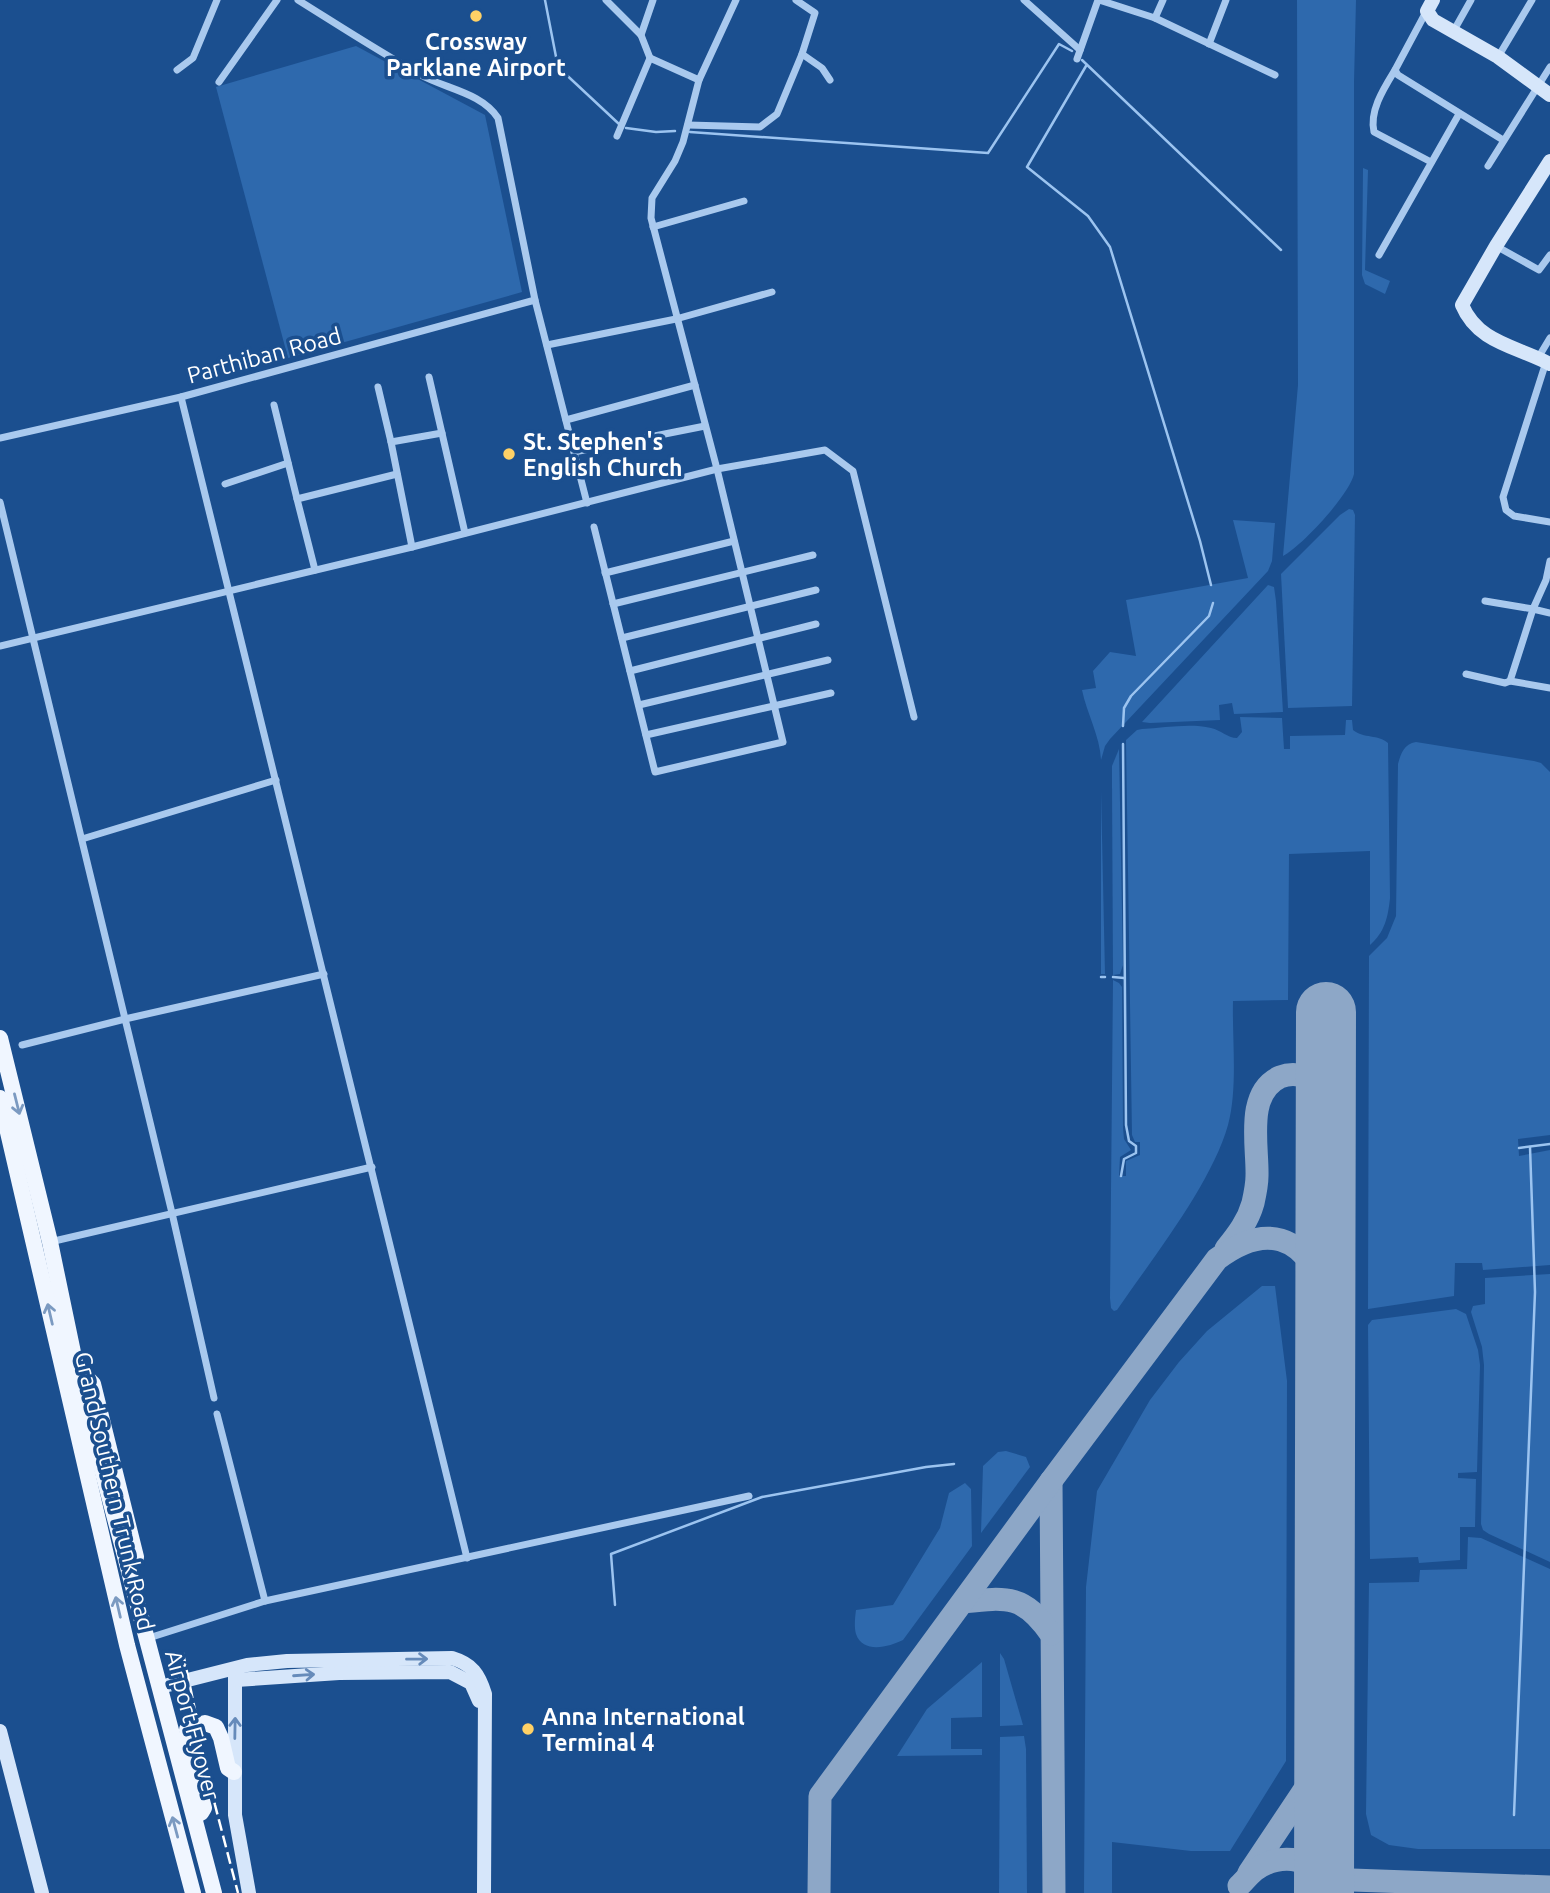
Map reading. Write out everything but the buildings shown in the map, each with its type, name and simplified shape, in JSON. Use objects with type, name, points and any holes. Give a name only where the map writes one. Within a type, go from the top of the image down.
[{"type":"main road","name":"Grand Southern Trunk Road","points":[[0,1038],[50,1242],[75,1365]]},
{"type":"main road","name":"Grand Southern Trunk Road","points":[[0,1098],[127,1645],[193,1893]]},
{"type":"main road","name":"Airport Flyover","points":[[75,1365],[214,1893]]},
{"type":"main road","points":[[75,1365],[93,1384],[222,1893]]},
{"type":"main road","points":[[201,1813],[204,1808],[188,1748],[187,1730],[205,1723],[216,1727],[228,1768],[234,1772]]},
{"type":"street","points":[[177,70],[193,58],[217,0]]},
{"type":"street","points":[[219,82],[277,0]]},
{"type":"street","points":[[298,0],[421,75],[481,101],[492,109],[501,128],[536,300],[587,503]]},
{"type":"street","points":[[606,0],[641,35],[650,58],[617,136]]},
{"type":"street","points":[[641,35],[653,0]]},
{"type":"street","points":[[594,527],[655,772],[783,742],[717,470],[653,226],[652,198],[675,161],[688,125],[699,80],[736,0]]},
{"type":"street","points":[[688,125],[760,127],[777,114],[802,54],[815,13],[807,2],[796,0]]},
{"type":"street","points":[[1024,0],[1080,50]]},
{"type":"street","points":[[1077,59],[1099,0],[1156,18],[1275,75]]},
{"type":"street","points":[[1156,18],[1163,0]]},
{"type":"street","points":[[1209,44],[1226,0]]},
{"type":"street","points":[[1453,32],[1471,0]]},
{"type":"street","points":[[1498,57],[1532,0]]},
{"type":"street","points":[[1430,5],[1428,16],[1433,20],[1498,57],[1550,95]]},
{"type":"street","points":[[1430,5],[1377,103],[1373,126],[1374,132],[1431,162]]},
{"type":"street","points":[[802,54],[813,60],[830,80]]},
{"type":"street","points":[[650,58],[699,80]]},
{"type":"street","points":[[1488,166],[1550,67]]},
{"type":"street","points":[[1395,71],[1503,140]]},
{"type":"street","points":[[1379,255],[1459,114]]},
{"type":"street","points":[[1545,361],[1484,335],[1472,324],[1462,305],[1550,162]]},
{"type":"street","points":[[653,226],[744,201]]},
{"type":"street","points":[[1496,246],[1539,270],[1550,255]]},
{"type":"street","points":[[547,345],[676,319],[772,292]]},
{"type":"street","name":"Parthiban Road","points":[[0,438],[181,397],[536,300]]},
{"type":"street","points":[[1550,338],[1503,497],[1506,510],[1514,516],[1550,522]]},
{"type":"street","points":[[429,377],[465,533]]},
{"type":"street","points":[[566,421],[695,385]]},
{"type":"street","points":[[378,387],[412,547]]},
{"type":"street","points":[[181,397],[467,1558]]},
{"type":"street","points":[[274,405],[315,570]]},
{"type":"street","points":[[575,452],[705,426]]},
{"type":"street","points":[[391,442],[442,433]]},
{"type":"street","points":[[0,646],[230,592],[717,470],[825,450],[853,471],[914,718]]},
{"type":"street","points":[[225,484],[288,463]]},
{"type":"street","points":[[297,499],[397,474]]},
{"type":"street","points":[[0,502],[172,1213],[214,1398]]},
{"type":"street","points":[[605,573],[734,541]]},
{"type":"street","points":[[613,604],[813,555]]},
{"type":"street","points":[[1510,681],[1533,610],[1548,581],[1550,561]]},
{"type":"street","points":[[622,638],[816,590]]},
{"type":"street","points":[[1485,601],[1550,613]]},
{"type":"street","points":[[630,671],[816,624]]},
{"type":"street","points":[[639,705],[828,660]]},
{"type":"street","points":[[1466,674],[1504,683],[1510,681],[1550,688]]},
{"type":"street","points":[[646,735],[831,693]]},
{"type":"street","points":[[82,839],[276,779]]},
{"type":"street","points":[[23,1045],[125,1018],[324,974]]},
{"type":"street","points":[[50,1242],[372,1167]]},
{"type":"street","points":[[217,1415],[265,1601]]},
{"type":"street","points":[[155,1636],[265,1601],[749,1496]]},
{"type":"street","points":[[168,1685],[287,1661],[452,1658],[466,1662],[479,1675],[485,1694],[484,1893]]},
{"type":"street","points":[[236,1673],[450,1672],[471,1683],[479,1698],[476,1893]]},
{"type":"street","points":[[236,1673],[235,1815],[249,1893]]},
{"type":"street","points":[[0,1731],[42,1893]]},
{"type":"shaded area","points":[[1297,0],[1356,0],[1354,474],[1344,494],[1324,519],[1283,556],[1298,385]]},
{"type":"shaded area","points":[[356,46],[485,115],[522,292],[288,358],[216,87]]},
{"type":"shaded area","points":[[1363,168],[1368,170],[1365,270],[1390,281],[1385,294],[1365,284],[1362,275]]},
{"type":"shaded area","points":[[1349,509],[1353,510],[1355,515],[1352,706],[1288,708],[1281,574]]},
{"type":"shaded area","points":[[1233,520],[1275,523],[1272,561],[1268,571],[1110,739],[1101,760],[1082,690],[1096,688],[1093,671],[1110,652],[1136,656],[1126,600],[1248,578]]},
{"type":"shaded area","points":[[1268,585],[1274,587],[1276,601],[1283,712],[1234,714],[1232,703],[1219,705],[1220,720],[1142,722]]},
{"type":"shaded area","points":[[1240,717],[1282,718],[1284,749],[1290,749],[1290,736],[1345,735],[1346,720],[1352,720],[1353,730],[1357,733],[1380,738],[1388,743],[1388,912],[1385,924],[1370,945],[1370,851],[1289,854],[1288,1000],[1233,1001],[1233,1095],[1228,1125],[1220,1148],[1180,1220],[1114,1311],[1110,1298],[1113,980],[1122,987],[1123,1128],[1124,1139],[1131,1150],[1120,1157],[1119,1176],[1126,1176],[1126,1161],[1140,1155],[1140,1142],[1135,1142],[1132,1135],[1126,740],[1137,730],[1186,726],[1211,728],[1237,738],[1242,732]]},
{"type":"shaded area","points":[[1416,742],[1534,761],[1541,763],[1550,772],[1550,1135],[1518,1139],[1519,1156],[1550,1150],[1550,1265],[1483,1270],[1482,1263],[1455,1263],[1454,1296],[1368,1309],[1369,956],[1387,938],[1396,916],[1398,764],[1404,750]]},
{"type":"shaded area","points":[[1119,749],[1123,965],[1120,974],[1113,975],[1112,766]]},
{"type":"shaded area","points":[[1101,791],[1105,974],[1101,974]]},
{"type":"shaded area","points":[[1550,1274],[1550,1562],[1489,1534],[1483,1530],[1481,1524],[1484,1365],[1482,1347],[1471,1312],[1473,1306],[1485,1304],[1485,1278]]},
{"type":"shaded area","points":[[1262,1286],[1275,1286],[1287,1381],[1286,1761],[1230,1851],[1191,1851],[1112,1842],[1112,1893],[1084,1893],[1086,1587],[1097,1491],[1150,1400],[1179,1362],[1207,1331]]},
{"type":"shaded area","points":[[1456,1309],[1466,1314],[1480,1365],[1477,1472],[1458,1473],[1458,1478],[1476,1479],[1475,1527],[1460,1527],[1460,1560],[1419,1563],[1418,1557],[1370,1559],[1368,1325],[1372,1320]]},
{"type":"shaded area","points":[[1006,1451],[1026,1457],[1030,1467],[981,1533],[983,1466],[998,1452]]},
{"type":"shaded area","points":[[965,1483],[971,1489],[972,1546],[903,1640],[877,1647],[864,1644],[856,1634],[856,1610],[893,1605],[940,1528],[949,1493]]},
{"type":"shaded area","points":[[1468,1537],[1481,1538],[1550,1569],[1550,1849],[1418,1849],[1389,1845],[1371,1835],[1366,1814],[1369,1583],[1419,1582],[1420,1570],[1467,1569]]},
{"type":"shaded area","points":[[1000,1653],[1004,1659],[1023,1725],[1000,1726]]},
{"type":"shaded area","points":[[982,1662],[982,1717],[951,1718],[951,1749],[982,1749],[982,1755],[897,1756],[927,1709]]},
{"type":"shaded area","points":[[1024,1736],[1027,1893],[999,1893],[1000,1737]]},
{"type":"waterway","points":[[545,0],[558,67],[619,124]]},
{"type":"waterway","points":[[690,132],[988,153],[1059,44],[1072,51]]},
{"type":"waterway","points":[[1082,60],[1281,250]]},
{"type":"waterway","points":[[1086,66],[1027,167],[1088,216],[1110,247],[1211,585]]},
{"type":"waterway","points":[[626,128],[656,132],[675,131]]},
{"type":"waterway","points":[[1123,726],[1124,708],[1131,696],[1209,616],[1213,603]]},
{"type":"waterway","points":[[1121,1176],[1124,1159],[1136,1153],[1136,1146],[1129,1141],[1126,1125],[1123,744]]},
{"type":"waterway","points":[[1113,977],[1124,978]]},
{"type":"waterway","points":[[1519,1148],[1550,1144]]},
{"type":"waterway","points":[[1514,1815],[1535,1292],[1530,1147]]},
{"type":"waterway","points":[[615,1605],[611,1554],[762,1497],[954,1464]]},
{"type":"taxiway","points":[[1226,1249],[1245,1222],[1253,1203],[1257,1179],[1256,1121],[1262,1095],[1269,1085],[1280,1077],[1296,1075],[1313,1081],[1326,1101]]},
{"type":"taxiway","points":[[819,1893],[820,1796],[1217,1259],[1251,1241],[1266,1238],[1281,1240],[1306,1256],[1325,1290]]},
{"type":"taxiway","points":[[1051,1481],[1054,1893]]},
{"type":"taxiway","points":[[963,1602],[992,1599],[1023,1605],[1051,1634]]},
{"type":"taxiway","points":[[1249,1873],[1311,1780],[1319,1761],[1324,1726]]},
{"type":"taxiway","points":[[1239,1886],[1264,1865],[1292,1859],[1310,1865],[1324,1879],[1550,1887]]},
{"type":"runway","points":[[1324,1893],[1326,1012]]},
{"type":"railway","points":[[183,1653],[215,1805],[238,1893]]},
{"type":"place","name":"Crossway Parklane Airport","points":[[476,16]]},
{"type":"place","name":"St. Stephen's English Church","points":[[509,454]]},
{"type":"place","name":"Anna International Terminal 4","points":[[528,1729]]}]
